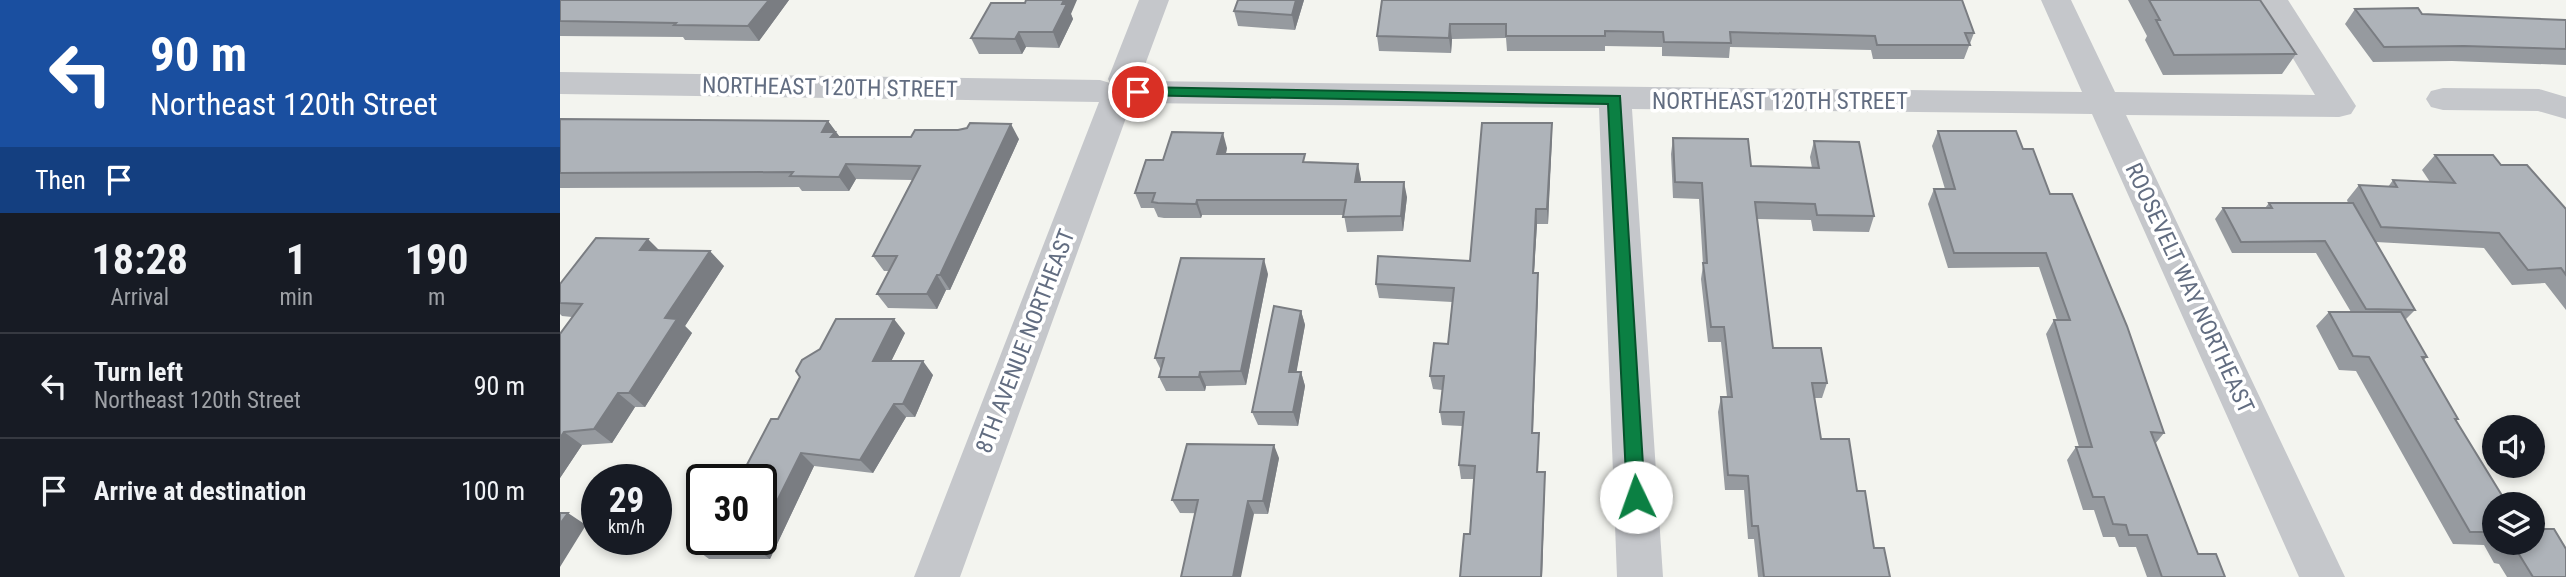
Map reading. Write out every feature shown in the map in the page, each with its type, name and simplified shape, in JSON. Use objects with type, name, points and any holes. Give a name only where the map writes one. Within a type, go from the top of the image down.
[{"type":"street","name":"8TH AVENUE NORTHEAST","points":[[937,577],[1153,0]]},
{"type":"street","name":"ROOSEVELT WAY NORTHEAST","points":[[2056,0],[2322,577]]},
{"type":"street","name":"NORTHEAST 120TH STREET","points":[[560,83],[1615,99],[2339,106],[2273,0]]},
{"type":"street","points":[[1615,99],[1640,577]]},
{"type":"street","points":[[2443,99],[2539,100],[2566,108]]},
{"type":"building","points":[[560,0],[769,0],[748,26],[560,21]]},
{"type":"building","points":[[1026,0],[1064,0],[1062,4],[1067,4],[1053,32],[1019,32],[1015,39],[971,38],[991,3],[1025,3]]},
{"type":"building","points":[[1238,0],[1296,0],[1292,15],[1234,11]]},
{"type":"building","points":[[1382,0],[1962,0],[1974,33],[1965,33],[1970,45],[1877,45],[1875,36],[1730,32],[1731,43],[1664,42],[1663,32],[1605,31],[1605,36],[1506,36],[1506,24],[1450,24],[1449,38],[1377,36]]},
{"type":"building","points":[[2149,0],[2260,0],[2296,54],[2174,55]]},
{"type":"building","points":[[2418,8],[2422,14],[2566,20],[2566,49],[2384,47],[2355,9]]},
{"type":"building","points":[[560,119],[828,121],[822,132],[835,132],[831,137],[911,137],[915,130],[958,130],[967,128],[970,123],[1011,124],[940,275],[937,275],[927,294],[877,294],[897,256],[873,256],[920,166],[846,164],[839,177],[790,176],[793,172],[560,173]]},
{"type":"building","points":[[1482,123],[1552,123],[1547,209],[1536,209],[1533,273],[1538,273],[1532,433],[1539,433],[1537,472],[1545,472],[1541,577],[1460,577],[1464,534],[1470,534],[1475,466],[1459,465],[1464,412],[1440,412],[1444,376],[1430,376],[1434,343],[1448,344],[1454,288],[1376,284],[1378,256],[1470,261]]},
{"type":"building","points":[[1938,131],[2016,131],[2023,149],[2033,149],[2050,194],[2072,194],[2127,326],[2164,433],[2151,432],[2198,554],[2216,554],[2225,577],[2162,577],[2147,535],[2129,535],[2126,525],[2113,524],[2104,497],[2093,497],[2076,447],[2092,447],[2054,320],[2070,320],[2046,253],[1954,253],[1934,189],[1955,189]]},
{"type":"building","points":[[1172,132],[1223,133],[1217,154],[1305,154],[1303,162],[1358,164],[1355,182],[1404,182],[1401,216],[1343,217],[1346,200],[1197,200],[1196,204],[1152,202],[1155,193],[1135,193],[1146,160],[1163,160]]},
{"type":"building","points":[[1673,138],[1748,139],[1751,166],[1819,168],[1814,141],[1859,142],[1874,216],[1817,215],[1815,204],[1755,202],[1773,348],[1821,348],[1827,383],[1812,383],[1821,439],[1849,439],[1857,491],[1865,491],[1874,548],[1884,548],[1890,577],[1764,577],[1758,526],[1752,526],[1748,476],[1728,475],[1721,397],[1732,397],[1724,327],[1711,327],[1703,263],[1707,263],[1702,183],[1675,182]]},
{"type":"building","points":[[2435,155],[2493,155],[2501,165],[2527,165],[2566,209],[2566,275],[2561,268],[2528,270],[2499,233],[2381,227],[2359,185],[2397,187],[2393,180],[2455,183]]},
{"type":"building","points":[[2269,203],[2353,203],[2415,310],[2366,309],[2325,241],[2241,242],[2223,208],[2272,208]]},
{"type":"building","points":[[596,238],[648,239],[640,250],[710,251],[665,318],[677,319],[629,393],[618,393],[594,429],[564,432],[560,438],[560,334],[582,304],[560,303],[560,284]]},
{"type":"building","points":[[1181,258],[1264,259],[1241,371],[1200,372],[1199,377],[1159,377],[1164,358],[1155,358]]},
{"type":"building","points":[[1274,306],[1301,311],[1289,372],[1301,372],[1293,412],[1252,412]]},
{"type":"building","points":[[2329,312],[2401,312],[2427,357],[2422,357],[2458,419],[2455,419],[2482,463],[2482,478],[2491,478],[2500,492],[2482,492],[2482,532],[2470,532],[2369,357],[2353,356]]},
{"type":"building","points":[[836,319],[894,319],[873,361],[923,361],[903,404],[894,404],[860,460],[801,453],[777,501],[777,464],[747,464],[771,419],[778,419],[800,377],[796,371],[802,360],[820,349]]},
{"type":"building","points":[[1187,444],[1274,445],[1263,501],[1248,501],[1233,577],[1181,577],[1198,500],[1172,500]]},
{"type":"building","points":[[560,513],[568,513],[560,524]]},
{"type":"building","points":[[2545,529],[2554,529],[2566,549],[2566,577],[2533,577],[2519,555],[2545,555]]},
{"type":"route","points":[[1138,92],[1615,99],[1636,497]]}]
